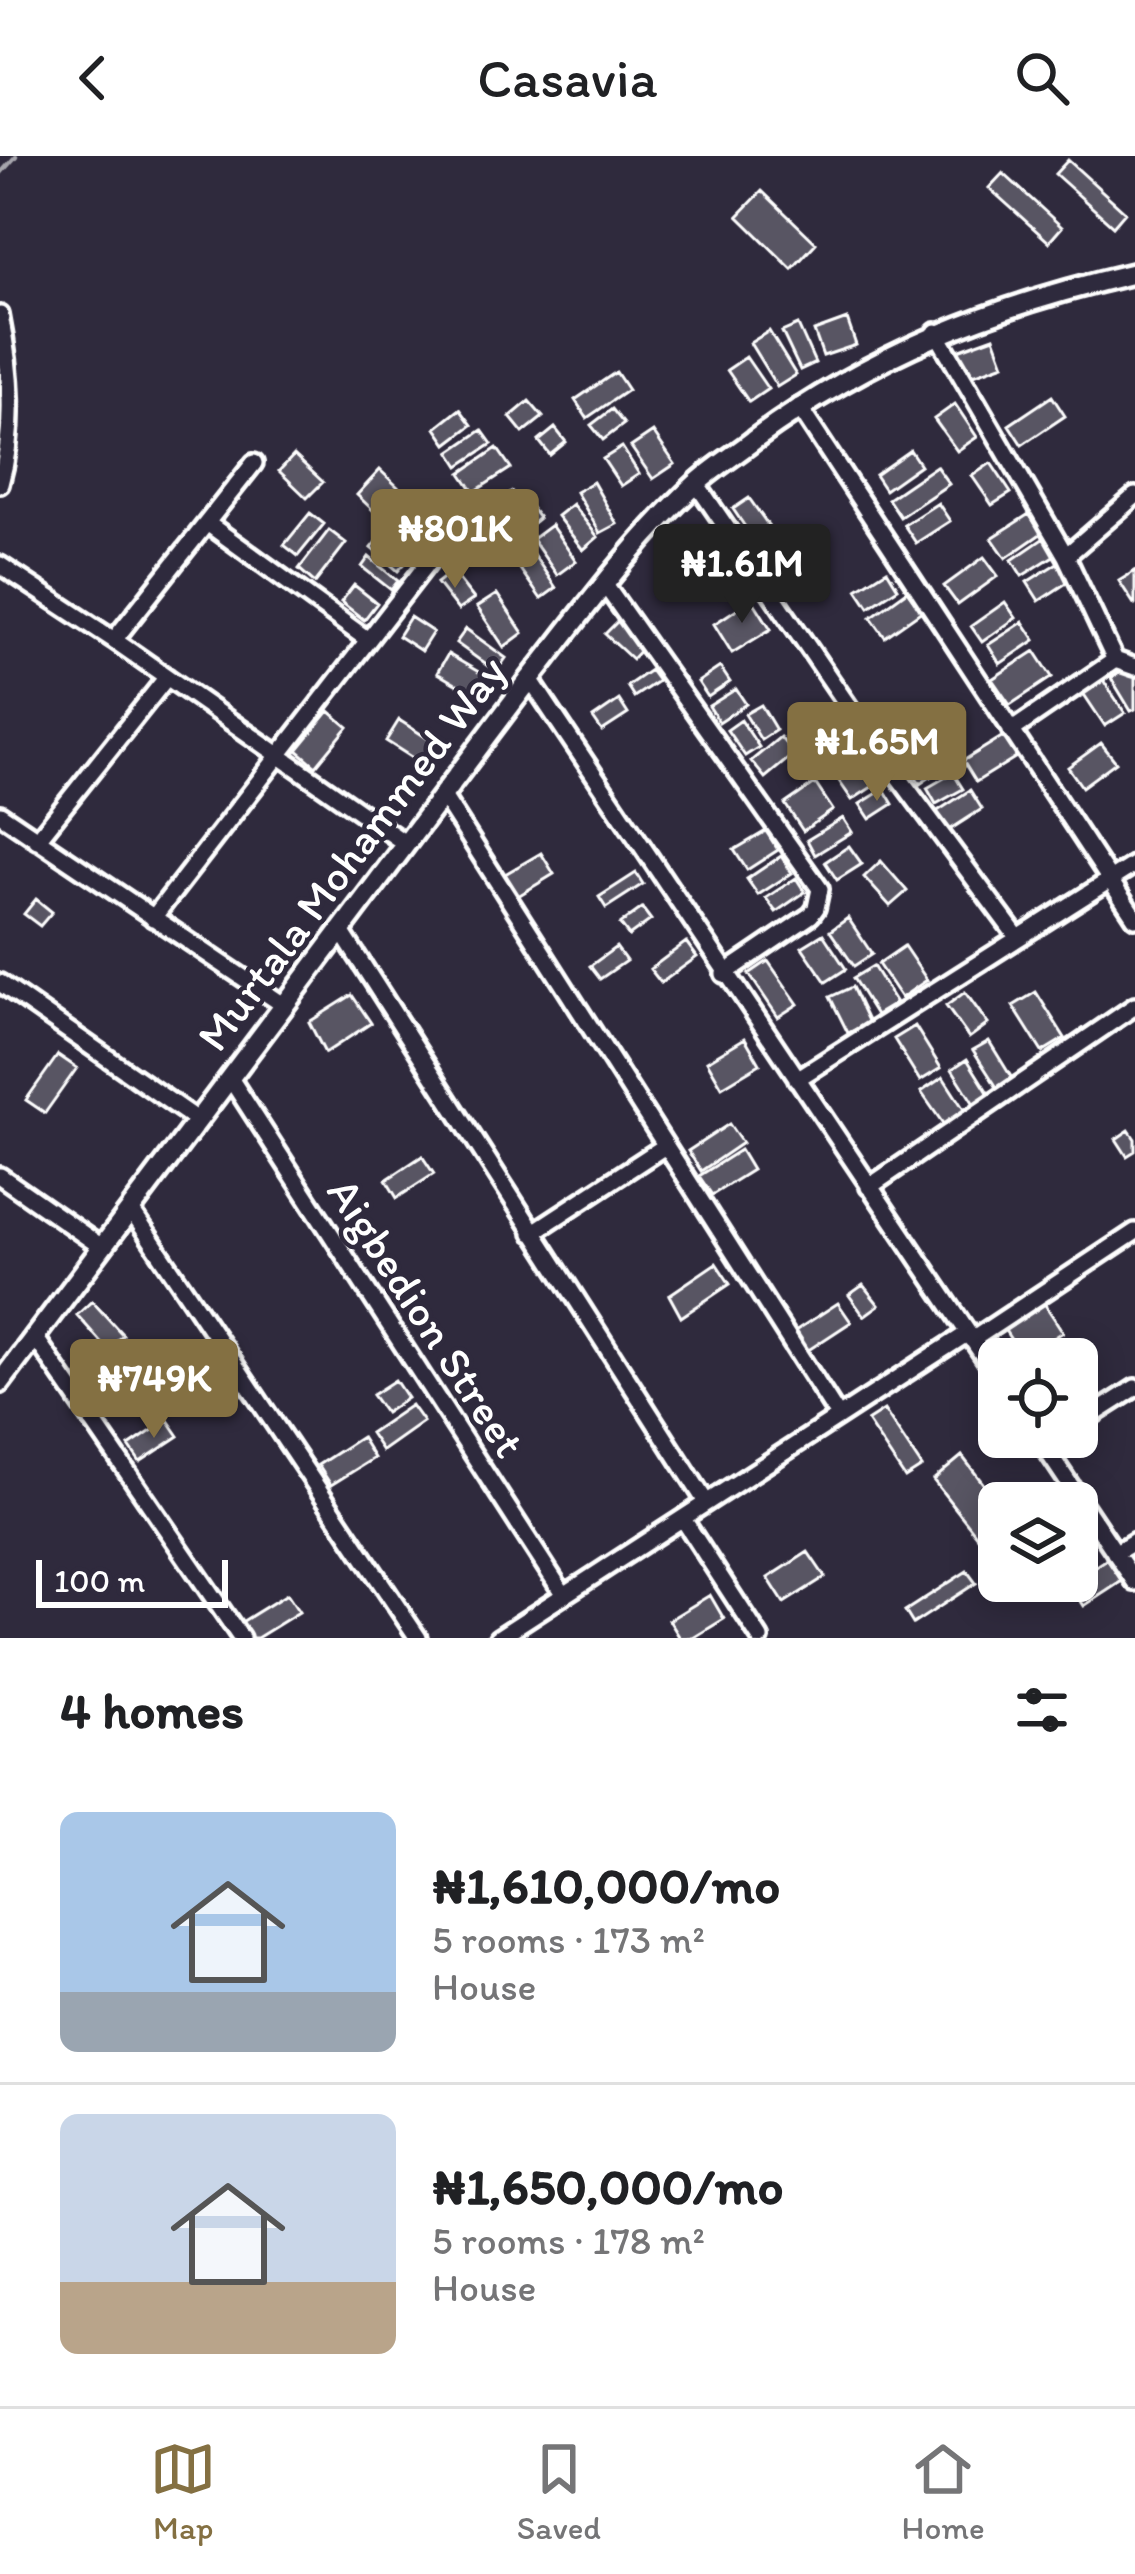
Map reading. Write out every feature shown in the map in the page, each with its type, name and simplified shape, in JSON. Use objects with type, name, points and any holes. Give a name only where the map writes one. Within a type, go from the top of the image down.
[{"type":"street","name":"Murtala Mohammed Way","points":[[0,1383],[7,1363],[35,1337],[530,679],[604,585],[696,483],[799,407],[936,332],[1076,286],[1135,273]]},
{"type":"street","points":[[0,315],[11,402],[0,484]]},
{"type":"street","points":[[936,332],[1066,556],[1115,660],[1135,667]]},
{"type":"street","points":[[799,407],[1135,918]]},
{"type":"street","points":[[114,640],[254,463]]},
{"type":"street","points":[[696,483],[877,748],[1018,938]]},
{"type":"street","points":[[1066,556],[1135,496]]},
{"type":"street","points":[[153,918],[472,506]]},
{"type":"street","points":[[207,523],[368,640]]},
{"type":"street","points":[[0,565],[406,844]]},
{"type":"street","points":[[604,585],[820,889],[811,915],[724,974]]},
{"type":"street","points":[[1011,731],[1115,660]]},
{"type":"street","points":[[38,840],[166,677]]},
{"type":"street","points":[[530,679],[978,1348]]},
{"type":"street","points":[[443,796],[838,1416]]},
{"type":"street","points":[[0,814],[284,1006]]},
{"type":"street","points":[[797,1079],[1135,864]]},
{"type":"street","points":[[340,931],[706,1502]]},
{"type":"street","points":[[0,983],[197,1121]]},
{"type":"street","points":[[869,1186],[1135,1006]]},
{"type":"street","name":"Aigbedion Street","points":[[230,1078],[564,1595]]},
{"type":"street","points":[[532,1233],[665,1145]]},
{"type":"street","points":[[0,1176],[103,1247]]},
{"type":"street","points":[[131,1210],[418,1638]]},
{"type":"street","points":[[498,1638],[838,1416],[1135,1232]]},
{"type":"street","points":[[35,1337],[241,1638]]},
{"type":"street","points":[[1098,1412],[1135,1388]]},
{"type":"street","points":[[1052,1458],[1135,1582]]},
{"type":"street","points":[[683,1519],[760,1638]]},
{"type":"street","points":[[1115,1552],[1135,1541]]},
{"type":"building","points":[[1068,160],[1125,212],[1113,226],[1055,174]]},
{"type":"building","points":[[1003,173],[1062,227],[1049,242],[989,188]]},
{"type":"building","points":[[762,191],[816,243],[792,269],[738,216]]},
{"type":"building","points":[[847,319],[856,345],[823,356],[814,331]]},
{"type":"building","points":[[798,325],[815,363],[800,370],[782,332]]},
{"type":"building","points":[[769,331],[796,375],[777,387],[750,343]]},
{"type":"building","points":[[994,337],[1004,364],[968,377],[958,350]]},
{"type":"building","points":[[746,357],[768,389],[749,402],[727,370]]},
{"type":"building","points":[[616,372],[628,390],[587,418],[575,400]]},
{"type":"building","points":[[1052,396],[1065,416],[1022,445],[1009,425]]},
{"type":"building","points":[[529,401],[543,417],[523,433],[510,417]]},
{"type":"building","points":[[955,404],[977,437],[957,451],[934,419]]},
{"type":"building","points":[[460,409],[472,425],[447,444],[436,428]]},
{"type":"building","points":[[612,409],[624,424],[603,440],[591,425]]},
{"type":"building","points":[[555,428],[566,442],[550,455],[539,441]]},
{"type":"building","points":[[482,430],[492,444],[459,466],[450,452]]},
{"type":"building","points":[[653,432],[675,464],[653,479],[631,447]]},
{"type":"building","points":[[622,447],[639,474],[621,486],[603,459]]},
{"type":"building","points":[[497,448],[511,468],[474,492],[461,473]]},
{"type":"building","points":[[910,450],[920,465],[885,490],[875,475]]},
{"type":"building","points":[[294,455],[323,482],[307,498],[279,471]]},
{"type":"building","points":[[991,463],[1011,493],[992,505],[972,476]]},
{"type":"building","points":[[936,466],[949,484],[900,517],[888,499]]},
{"type":"building","points":[[380,470],[398,487],[375,512],[357,495]]},
{"type":"building","points":[[593,482],[617,524],[600,533],[576,492]]},
{"type":"building","points":[[512,492],[518,501],[499,514],[493,505]]},
{"type":"building","points":[[749,498],[768,525],[752,537],[733,509]]},
{"type":"building","points":[[938,503],[950,521],[916,543],[904,525]]},
{"type":"building","points":[[572,504],[598,537],[583,550],[557,516]]},
{"type":"building","points":[[529,505],[539,518],[508,545],[498,533]]},
{"type":"building","points":[[310,513],[324,524],[298,556],[284,545]]},
{"type":"building","points":[[1029,514],[1042,533],[1006,558],[992,538]]},
{"type":"building","points":[[551,525],[576,561],[557,575],[532,539]]},
{"type":"building","points":[[329,530],[346,543],[315,583],[299,569]]},
{"type":"building","points":[[383,533],[411,557],[398,571],[371,548]]},
{"type":"building","points":[[1044,538],[1055,555],[1022,576],[1012,560]]},
{"type":"building","points":[[531,551],[556,588],[541,599],[515,562]]},
{"type":"building","points":[[814,552],[828,575],[798,595],[783,572]]},
{"type":"building","points":[[369,557],[398,581],[391,590],[362,567]]},
{"type":"building","points":[[984,557],[998,576],[958,605],[944,586]]},
{"type":"building","points":[[1059,562],[1071,580],[1039,601],[1027,582]]},
{"type":"building","points":[[887,570],[898,588],[869,607],[857,589]]},
{"type":"building","points":[[452,571],[474,599],[458,610],[437,583]]},
{"type":"building","points":[[1135,571],[1135,604],[1134,604],[1119,581]]},
{"type":"building","points":[[354,585],[377,603],[364,620],[341,602]]},
{"type":"building","points":[[907,591],[922,611],[885,637],[871,617]]},
{"type":"building","points":[[497,594],[523,633],[504,647],[477,607]]},
{"type":"building","points":[[752,599],[771,629],[732,653],[714,624]]},
{"type":"building","points":[[1005,602],[1016,618],[982,642],[971,626]]},
{"type":"building","points":[[410,617],[433,632],[421,651],[398,636]]},
{"type":"building","points":[[619,620],[645,645],[632,659],[605,634]]},
{"type":"building","points":[[1023,622],[1035,640],[1000,664],[988,645]]},
{"type":"building","points":[[466,629],[506,658],[496,672],[456,643]]},
{"type":"building","points":[[1035,651],[1052,677],[1010,705],[992,679]]},
{"type":"building","points":[[448,654],[489,678],[478,697],[437,673]]},
{"type":"building","points":[[720,667],[730,682],[708,697],[698,682]]},
{"type":"building","points":[[1128,668],[1135,678],[1135,709],[1131,711],[1111,678]]},
{"type":"building","points":[[650,670],[658,681],[634,697],[627,686]]},
{"type":"building","points":[[1103,680],[1125,713],[1105,726],[1083,693]]},
{"type":"building","points":[[736,689],[746,704],[719,722],[709,706]]},
{"type":"building","points":[[619,700],[628,714],[602,731],[593,718]]},
{"type":"building","points":[[761,705],[776,730],[761,740],[745,714]]},
{"type":"building","points":[[329,711],[348,727],[316,766],[297,750]]},
{"type":"building","points":[[399,720],[435,743],[422,764],[386,741]]},
{"type":"building","points":[[741,720],[759,747],[745,756],[727,730]]},
{"type":"building","points":[[928,721],[941,738],[904,764],[891,747]]},
{"type":"building","points":[[1008,733],[1021,754],[976,782],[963,761]]},
{"type":"building","points":[[780,737],[794,754],[765,778],[751,761]]},
{"type":"building","points":[[1101,743],[1116,762],[1082,787],[1068,767]]},
{"type":"building","points":[[935,750],[947,766],[920,784],[909,768]]},
{"type":"building","points":[[871,760],[884,779],[852,800],[839,781]]},
{"type":"building","points":[[953,773],[963,789],[936,804],[927,788]]},
{"type":"building","points":[[815,783],[833,810],[803,831],[785,804]]},
{"type":"building","points":[[884,789],[893,804],[870,819],[860,804]]},
{"type":"building","points":[[970,790],[982,809],[948,831],[936,812]]},
{"type":"building","points":[[843,818],[852,832],[815,855],[807,840]]},
{"type":"building","points":[[766,831],[778,850],[747,870],[734,850]]},
{"type":"building","points":[[849,846],[862,864],[837,880],[825,862]]},
{"type":"building","points":[[541,853],[554,874],[518,896],[505,874]]},
{"type":"building","points":[[781,856],[792,873],[758,895],[747,879]]},
{"type":"building","points":[[881,861],[907,891],[890,906],[864,877]]},
{"type":"building","points":[[636,873],[643,884],[606,908],[599,897]]},
{"type":"building","points":[[796,878],[805,892],[776,912],[766,898]]},
{"type":"building","points":[[36,899],[52,912],[40,926],[24,914]]},
{"type":"building","points":[[642,908],[651,920],[629,936],[620,924]]},
{"type":"building","points":[[848,918],[872,954],[854,966],[830,931]]},
{"type":"building","points":[[823,934],[846,969],[826,982],[802,947]]},
{"type":"building","points":[[686,942],[697,957],[661,983],[650,969]]},
{"type":"building","points":[[904,946],[927,980],[901,998],[878,964]]},
{"type":"building","points":[[616,947],[626,961],[600,979],[590,966]]},
{"type":"building","points":[[768,961],[798,1004],[778,1017],[749,974]]},
{"type":"building","points":[[873,966],[896,1003],[876,1015],[853,978]]},
{"type":"building","points":[[852,987],[869,1023],[848,1033],[830,997]]},
{"type":"building","points":[[965,992],[988,1024],[969,1038],[946,1006]]},
{"type":"building","points":[[1036,992],[1065,1038],[1042,1052],[1013,1006]]},
{"type":"building","points":[[352,995],[371,1023],[325,1053],[309,1022]]},
{"type":"building","points":[[915,1026],[941,1068],[920,1081],[894,1039]]},
{"type":"building","points":[[745,1038],[760,1064],[722,1087],[707,1061]]},
{"type":"building","points":[[989,1041],[1013,1080],[998,1089],[973,1050]]},
{"type":"building","points":[[58,1055],[77,1068],[45,1113],[26,1100]]},
{"type":"building","points":[[967,1059],[989,1094],[974,1104],[952,1069]]},
{"type":"building","points":[[943,1077],[965,1111],[944,1125],[921,1092]]},
{"type":"building","points":[[729,1124],[742,1143],[701,1171],[688,1151]]},
{"type":"building","points":[[1129,1130],[1135,1151],[1127,1156],[1116,1139]]},
{"type":"building","points":[[740,1150],[752,1170],[712,1195],[699,1176]]},
{"type":"building","points":[[422,1156],[434,1174],[397,1198],[386,1180]]},
{"type":"building","points":[[716,1263],[730,1284],[681,1317],[669,1295]]},
{"type":"building","points":[[863,1285],[879,1305],[864,1316],[849,1295]]},
{"type":"building","points":[[92,1301],[123,1335],[107,1349],[77,1315]]},
{"type":"building","points":[[838,1303],[851,1322],[807,1351],[795,1331]]},
{"type":"building","points":[[1044,1303],[1063,1332],[1054,1338],[1010,1338],[1004,1329]]},
{"type":"building","points":[[395,1380],[407,1398],[385,1413],[372,1395]]},
{"type":"building","points":[[411,1405],[423,1422],[382,1451],[370,1433]]},
{"type":"building","points":[[884,1410],[922,1467],[905,1478],[867,1421]]},
{"type":"building","points":[[168,1420],[179,1436],[140,1462],[129,1446]]},
{"type":"building","points":[[361,1437],[374,1458],[331,1485],[318,1465]]},
{"type":"building","points":[[962,1456],[982,1482],[978,1482],[978,1537],[933,1480]]},
{"type":"building","points":[[808,1552],[825,1577],[784,1603],[768,1578]]},
{"type":"building","points":[[1107,1559],[1122,1581],[1098,1597],[1098,1565]]},
{"type":"building","points":[[967,1571],[976,1583],[913,1624],[905,1611]]},
{"type":"building","points":[[287,1594],[299,1612],[257,1638],[249,1638],[240,1623]]},
{"type":"building","points":[[710,1595],[724,1619],[693,1638],[680,1638],[669,1620]]},
{"type":"waterway","points":[[0,174],[16,156]]}]
